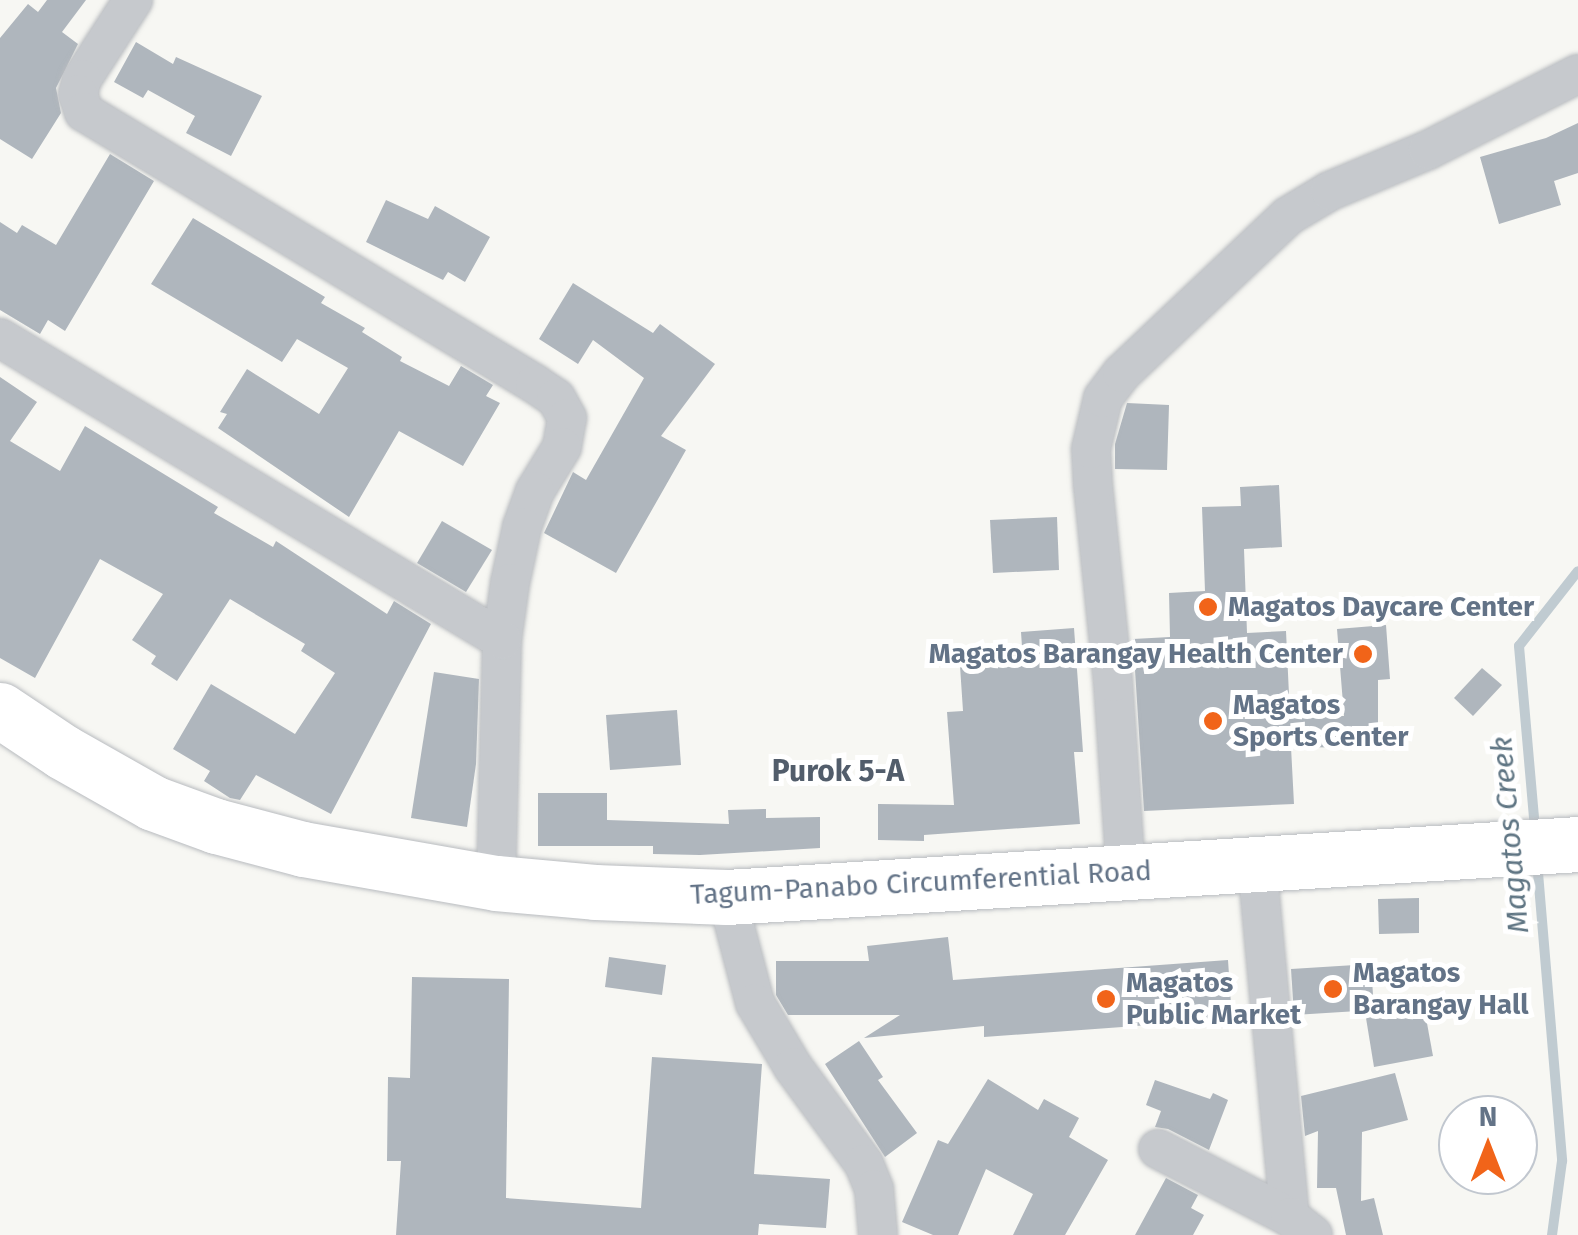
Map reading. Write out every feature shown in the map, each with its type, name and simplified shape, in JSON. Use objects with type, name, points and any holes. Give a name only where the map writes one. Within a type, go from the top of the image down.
[{"type":"highway","name":"Tagum-Panabo Circumferential Road","points":[[0,710],[62,752],[154,803],[216,826],[304,849],[496,883],[727,897],[1578,844]]},
{"type":"street","points":[[133,0],[82,80],[78,94],[84,112],[535,384],[563,408],[566,433],[522,527],[502,640],[496,883]]},
{"type":"street","points":[[1126,873],[1091,449],[1102,398],[1122,373],[1288,216],[1330,190],[1428,150],[1578,74]]},
{"type":"street","points":[[0,338],[502,640]]},
{"type":"street","points":[[1257,864],[1302,1226]]},
{"type":"street","points":[[727,897],[755,1003],[793,1067],[864,1164],[874,1189],[878,1235]]},
{"type":"street","points":[[1158,1149],[1302,1226]]},
{"type":"building","points":[[47,0],[86,0],[62,32],[78,44],[56,88],[61,113],[32,159],[0,139],[0,38],[28,4],[38,12]]},
{"type":"building","points":[[136,42],[173,64],[176,57],[262,96],[231,156],[186,133],[195,116],[148,90],[143,98],[114,82]]},
{"type":"building","points":[[1578,123],[1578,173],[1554,181],[1561,205],[1499,224],[1480,157],[1546,138]]},
{"type":"building","points":[[110,154],[154,181],[65,331],[48,320],[40,334],[0,310],[0,222],[17,233],[22,225],[56,245]]},
{"type":"building","points":[[386,200],[428,219],[435,206],[490,237],[465,282],[448,272],[443,280],[366,242]]},
{"type":"building","points":[[193,218],[325,297],[321,303],[365,328],[362,332],[402,357],[400,361],[449,386],[461,366],[493,385],[486,396],[500,403],[463,466],[399,431],[349,517],[218,428],[227,414],[220,412],[247,369],[319,414],[348,368],[297,339],[282,362],[151,284]]},
{"type":"building","points":[[573,283],[653,333],[660,324],[715,364],[661,436],[686,450],[616,573],[544,533],[573,472],[586,480],[644,378],[593,340],[578,364],[539,339]]},
{"type":"building","points":[[0,377],[37,402],[10,441],[60,471],[85,426],[218,507],[214,513],[273,547],[276,541],[387,614],[394,601],[431,624],[331,814],[256,775],[240,800],[230,798],[204,781],[210,771],[173,749],[211,684],[295,734],[335,673],[301,651],[305,644],[230,599],[177,681],[151,664],[156,656],[132,640],[163,594],[100,559],[35,678],[0,658]]},
{"type":"building","points":[[1127,403],[1169,405],[1167,470],[1115,469],[1115,444]]},
{"type":"building","name":"Magatos Sports Center","points":[[1279,485],[1282,547],[1244,549],[1247,633],[1286,631],[1290,716],[1344,716],[1337,629],[1386,625],[1390,679],[1378,680],[1378,748],[1291,747],[1294,804],[1144,811],[1133,639],[1170,637],[1169,593],[1205,591],[1202,507],[1241,506],[1240,487]]},
{"type":"building","points":[[1057,517],[1059,570],[993,573],[990,520]]},
{"type":"building","points":[[442,521],[492,550],[466,592],[417,563]]},
{"type":"building","points":[[1074,628],[1083,752],[1074,752],[1080,824],[924,835],[924,841],[878,840],[878,804],[954,805],[947,712],[963,711],[960,666],[1023,662],[1021,632]]},
{"type":"building","points":[[1482,668],[1502,685],[1473,716],[1454,698]]},
{"type":"building","points":[[434,672],[479,679],[476,764],[467,827],[411,818]]},
{"type":"building","points":[[677,710],[681,765],[610,770],[606,715]]},
{"type":"building","points":[[538,793],[607,793],[607,820],[729,824],[728,810],[766,809],[766,818],[820,817],[820,848],[700,855],[653,854],[653,846],[538,846]]},
{"type":"building","points":[[1419,898],[1419,933],[1379,934],[1378,899]]},
{"type":"building","points":[[948,937],[953,980],[1228,960],[1232,1019],[984,1037],[984,1026],[864,1038],[900,1015],[788,1015],[776,995],[776,961],[869,961],[867,946]]},
{"type":"building","points":[[609,957],[666,965],[662,995],[605,987]]},
{"type":"building","name":"Magatos Barangay Hall","points":[[1371,964],[1374,1010],[1294,1015],[1291,969]]},
{"type":"building","points":[[412,977],[509,979],[506,1198],[641,1208],[652,1057],[762,1064],[754,1174],[830,1179],[826,1228],[759,1224],[758,1235],[396,1235],[401,1161],[387,1161],[388,1077],[410,1078]]},
{"type":"building","points":[[1424,1007],[1433,1056],[1374,1067],[1366,1018]]},
{"type":"building","points":[[859,1041],[883,1077],[878,1080],[917,1133],[885,1157],[825,1064]]},
{"type":"building","points":[[1395,1073],[1408,1120],[1362,1132],[1361,1201],[1374,1198],[1383,1235],[1346,1235],[1336,1188],[1317,1188],[1318,1131],[1305,1136],[1301,1096]]},
{"type":"building","points":[[988,1079],[1038,1110],[1044,1099],[1079,1118],[1069,1137],[1108,1160],[1065,1235],[1013,1235],[1033,1194],[986,1169],[958,1235],[933,1235],[902,1222],[938,1140],[948,1144]]},
{"type":"building","points":[[1155,1080],[1210,1099],[1213,1093],[1228,1100],[1209,1150],[1168,1129],[1155,1127],[1161,1111],[1146,1105]]},
{"type":"building","points":[[1166,1178],[1198,1195],[1191,1208],[1204,1215],[1193,1235],[1135,1235]]},
{"type":"waterway","name":"Magatos Creek","points":[[1535,829],[1519,646],[1578,571]]},
{"type":"waterway","name":"Magatos Creek","points":[[1537,861],[1562,1161],[1552,1235]]},
{"type":"place","name":"Magatos Daycare Center","points":[[1208,607]]},
{"type":"place","name":"Magatos Barangay Health Center","points":[[1363,654]]},
{"type":"place","name":"Magatos Sports Center","points":[[1213,721]]},
{"type":"place","name":"Magatos Barangay Hall","points":[[1333,989]]},
{"type":"place","name":"Magatos Public Market","points":[[1106,999]]},
{"type":"district","name":"Purok 5-A","points":[[838,771]]}]
